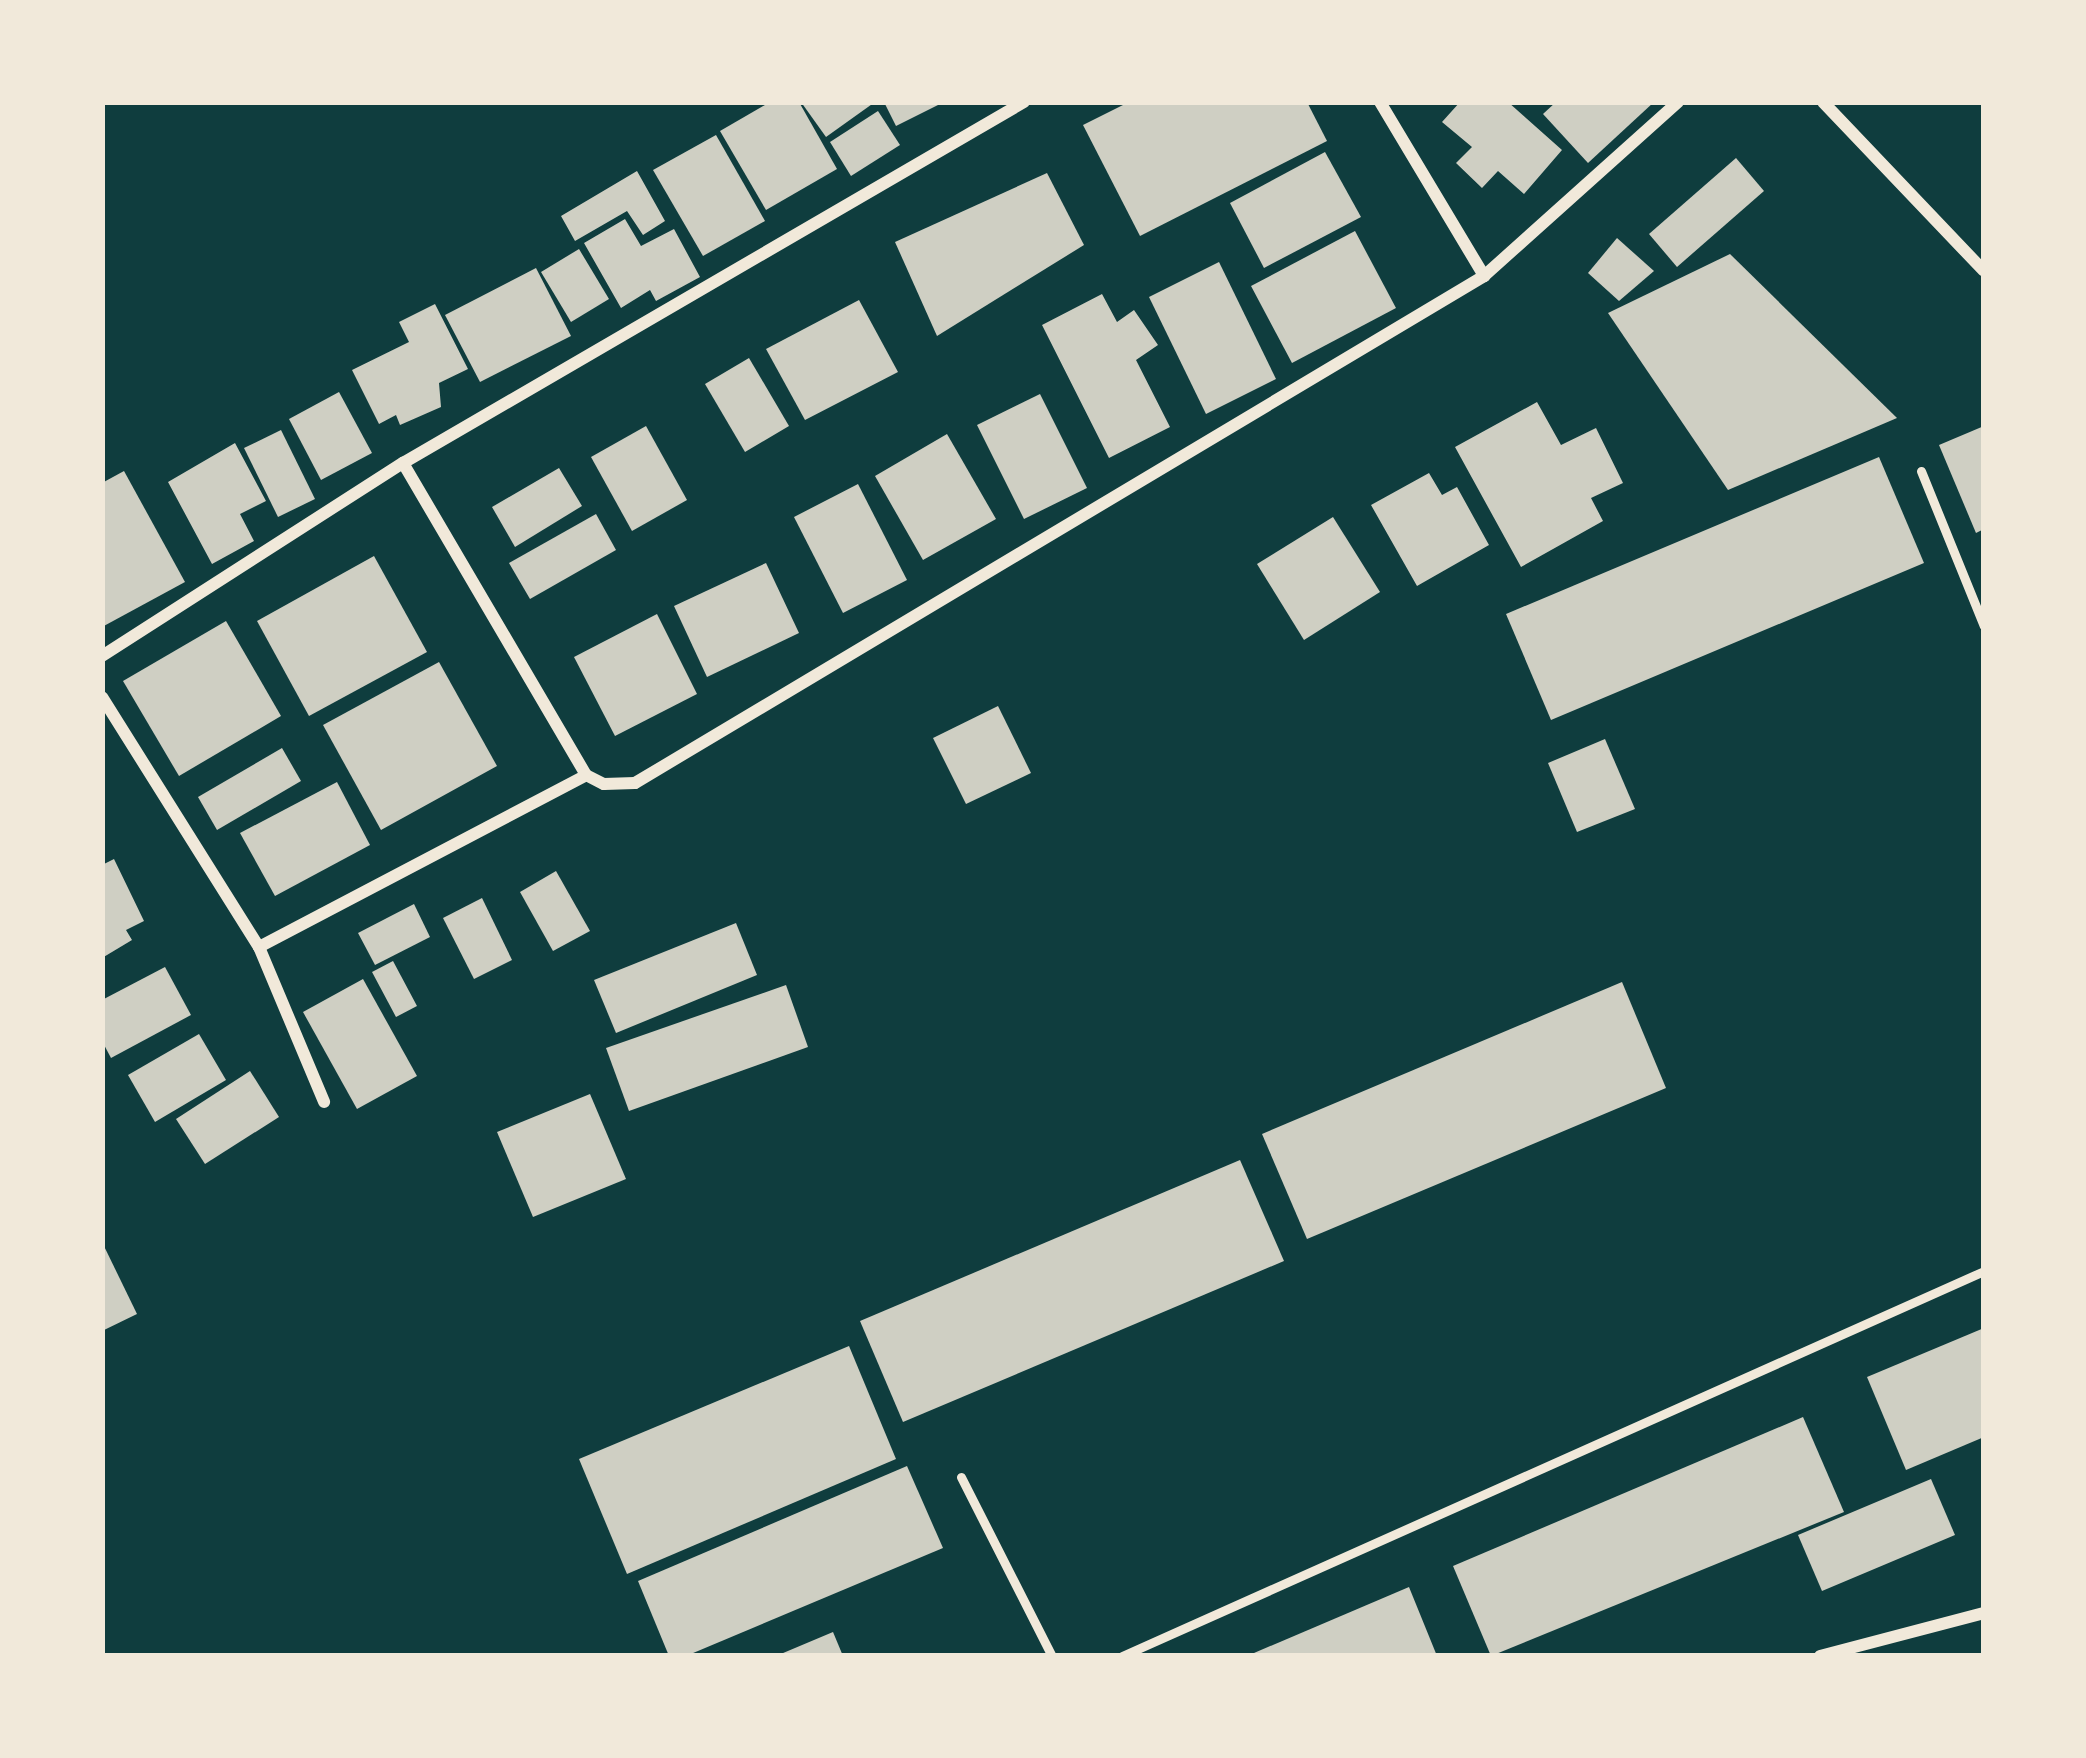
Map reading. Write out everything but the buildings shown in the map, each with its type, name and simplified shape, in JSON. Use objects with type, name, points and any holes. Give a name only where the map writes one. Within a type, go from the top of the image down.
[{"type":"street","points":[[102,656],[403,463],[1024,102]]},
{"type":"street","points":[[1380,102],[1484,276]]},
{"type":"street","points":[[403,463],[586,775],[604,784],[634,783],[1484,276],[1678,102]]},
{"type":"street","points":[[1822,102],[1984,272]]},
{"type":"street","points":[[102,697],[259,947],[324,1102]]},
{"type":"street","points":[[259,947],[586,775]]},
{"type":"street","points":[[1820,1656],[1984,1613]]},
{"type":"lane","points":[[1922,472],[1984,626]]},
{"type":"lane","points":[[1122,1656],[1984,1271]]},
{"type":"lane","points":[[961,1477],[1052,1656]]}]
